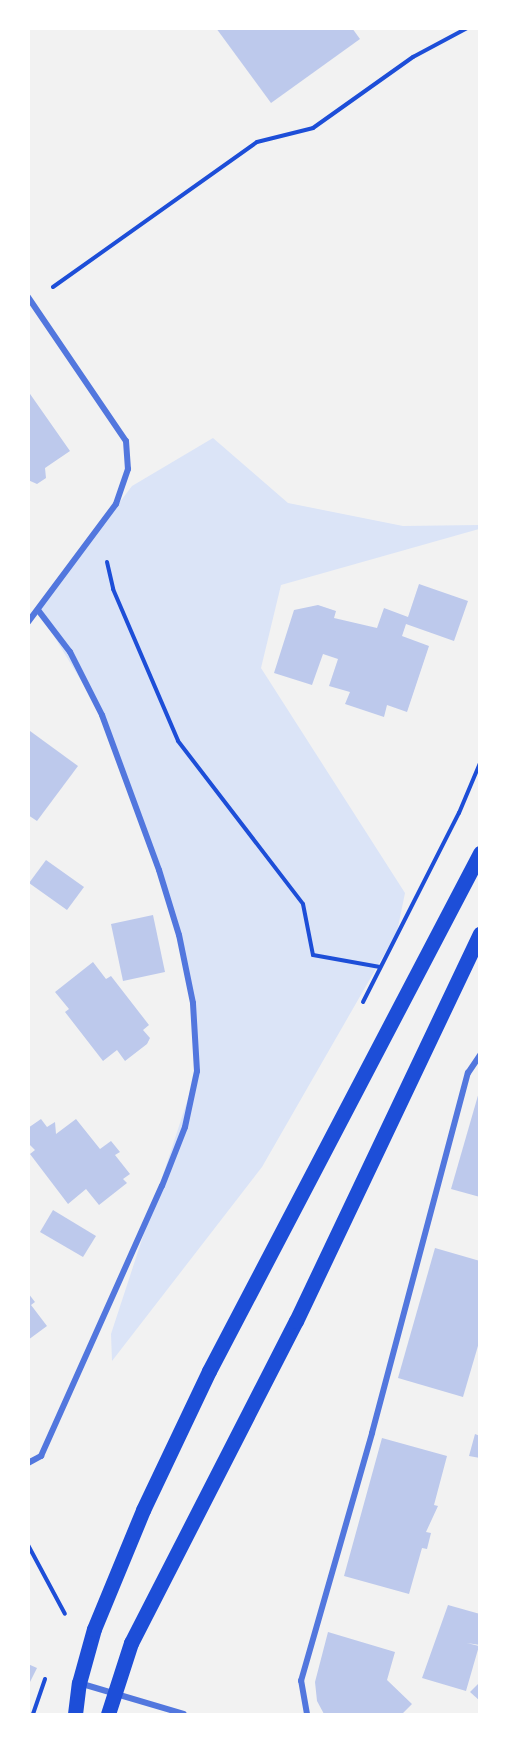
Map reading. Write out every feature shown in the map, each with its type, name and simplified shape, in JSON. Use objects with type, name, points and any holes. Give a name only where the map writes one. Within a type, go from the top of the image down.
[{"type":"main road","points":[[75,1714],[79,1683],[114,1580],[209,1371],[480,853]]},
{"type":"main road","points":[[108,1714],[131,1643],[296,1321],[480,933]]},
{"type":"street","points":[[28,622],[116,504],[128,469],[126,441],[30,299]]},
{"type":"street","points":[[28,1462],[41,1456],[162,1186],[185,1127],[197,1071],[193,1003],[179,935],[159,870],[102,715],[70,652],[38,610]]},
{"type":"street","points":[[307,1714],[301,1681],[376,1422],[468,1073],[480,1055]]},
{"type":"street","points":[[79,1683],[184,1714]]},
{"type":"path","points":[[30,299],[257,142],[313,128],[413,57],[467,28]]},
{"type":"path","points":[[106,559],[113,589],[178,741],[303,904],[313,955],[380,967]]},
{"type":"path","points":[[28,1545],[66,1615]]},
{"type":"shaded area","points":[[213,438],[288,503],[403,526],[479,525],[479,529],[281,585],[261,668],[405,893],[397,932],[262,1167],[112,1361],[111,1334],[197,1071],[193,1003],[179,935],[102,715],[38,610],[132,486]]},
{"type":"building","points":[[216,28],[352,28],[360,39],[271,103]]},
{"type":"building","points":[[28,391],[70,451],[45,468],[46,478],[37,484],[28,480]]},
{"type":"building","points":[[419,584],[468,601],[454,641],[406,624],[402,636],[429,646],[407,712],[387,705],[384,717],[345,704],[350,692],[329,686],[338,659],[323,654],[312,685],[274,673],[294,610],[318,605],[336,611],[334,618],[377,628],[384,608],[408,617]]},
{"type":"building","points":[[30,731],[78,766],[37,821],[28,815]]},
{"type":"building","points":[[46,860],[84,887],[67,910],[29,883]]},
{"type":"building","points":[[153,915],[165,972],[123,981],[111,924]]},
{"type":"building","points":[[93,962],[106,979],[111,976],[149,1025],[143,1030],[150,1038],[147,1044],[125,1061],[117,1050],[103,1061],[65,1012],[69,1009],[55,992]]},
{"type":"building","points":[[480,1092],[480,1197],[451,1189]]},
{"type":"building","points":[[41,1119],[47,1127],[55,1122],[56,1134],[76,1119],[100,1149],[111,1141],[120,1152],[115,1155],[130,1174],[123,1179],[127,1183],[99,1205],[86,1189],[68,1204],[30,1154],[35,1150],[28,1143],[28,1128]]},
{"type":"building","points":[[53,1210],[96,1236],[83,1257],[40,1232]]},
{"type":"building","points":[[435,1248],[480,1261],[480,1339],[463,1397],[398,1378]]},
{"type":"building","points":[[28,1293],[35,1302],[31,1305],[47,1326],[28,1340]]},
{"type":"building","points":[[475,1434],[480,1436],[480,1458],[469,1456]]},
{"type":"building","points":[[382,1438],[447,1456],[434,1505],[438,1506],[426,1532],[431,1533],[427,1549],[422,1548],[409,1594],[344,1576]]},
{"type":"building","points":[[448,1605],[480,1614],[480,1645],[467,1643],[479,1646],[466,1691],[422,1678]]},
{"type":"building","points":[[328,1632],[395,1652],[387,1680],[412,1704],[402,1714],[324,1714],[317,1701],[315,1682]]},
{"type":"building","points":[[28,1664],[37,1668],[28,1686]]},
{"type":"building","points":[[480,1682],[480,1701],[470,1692]]}]
